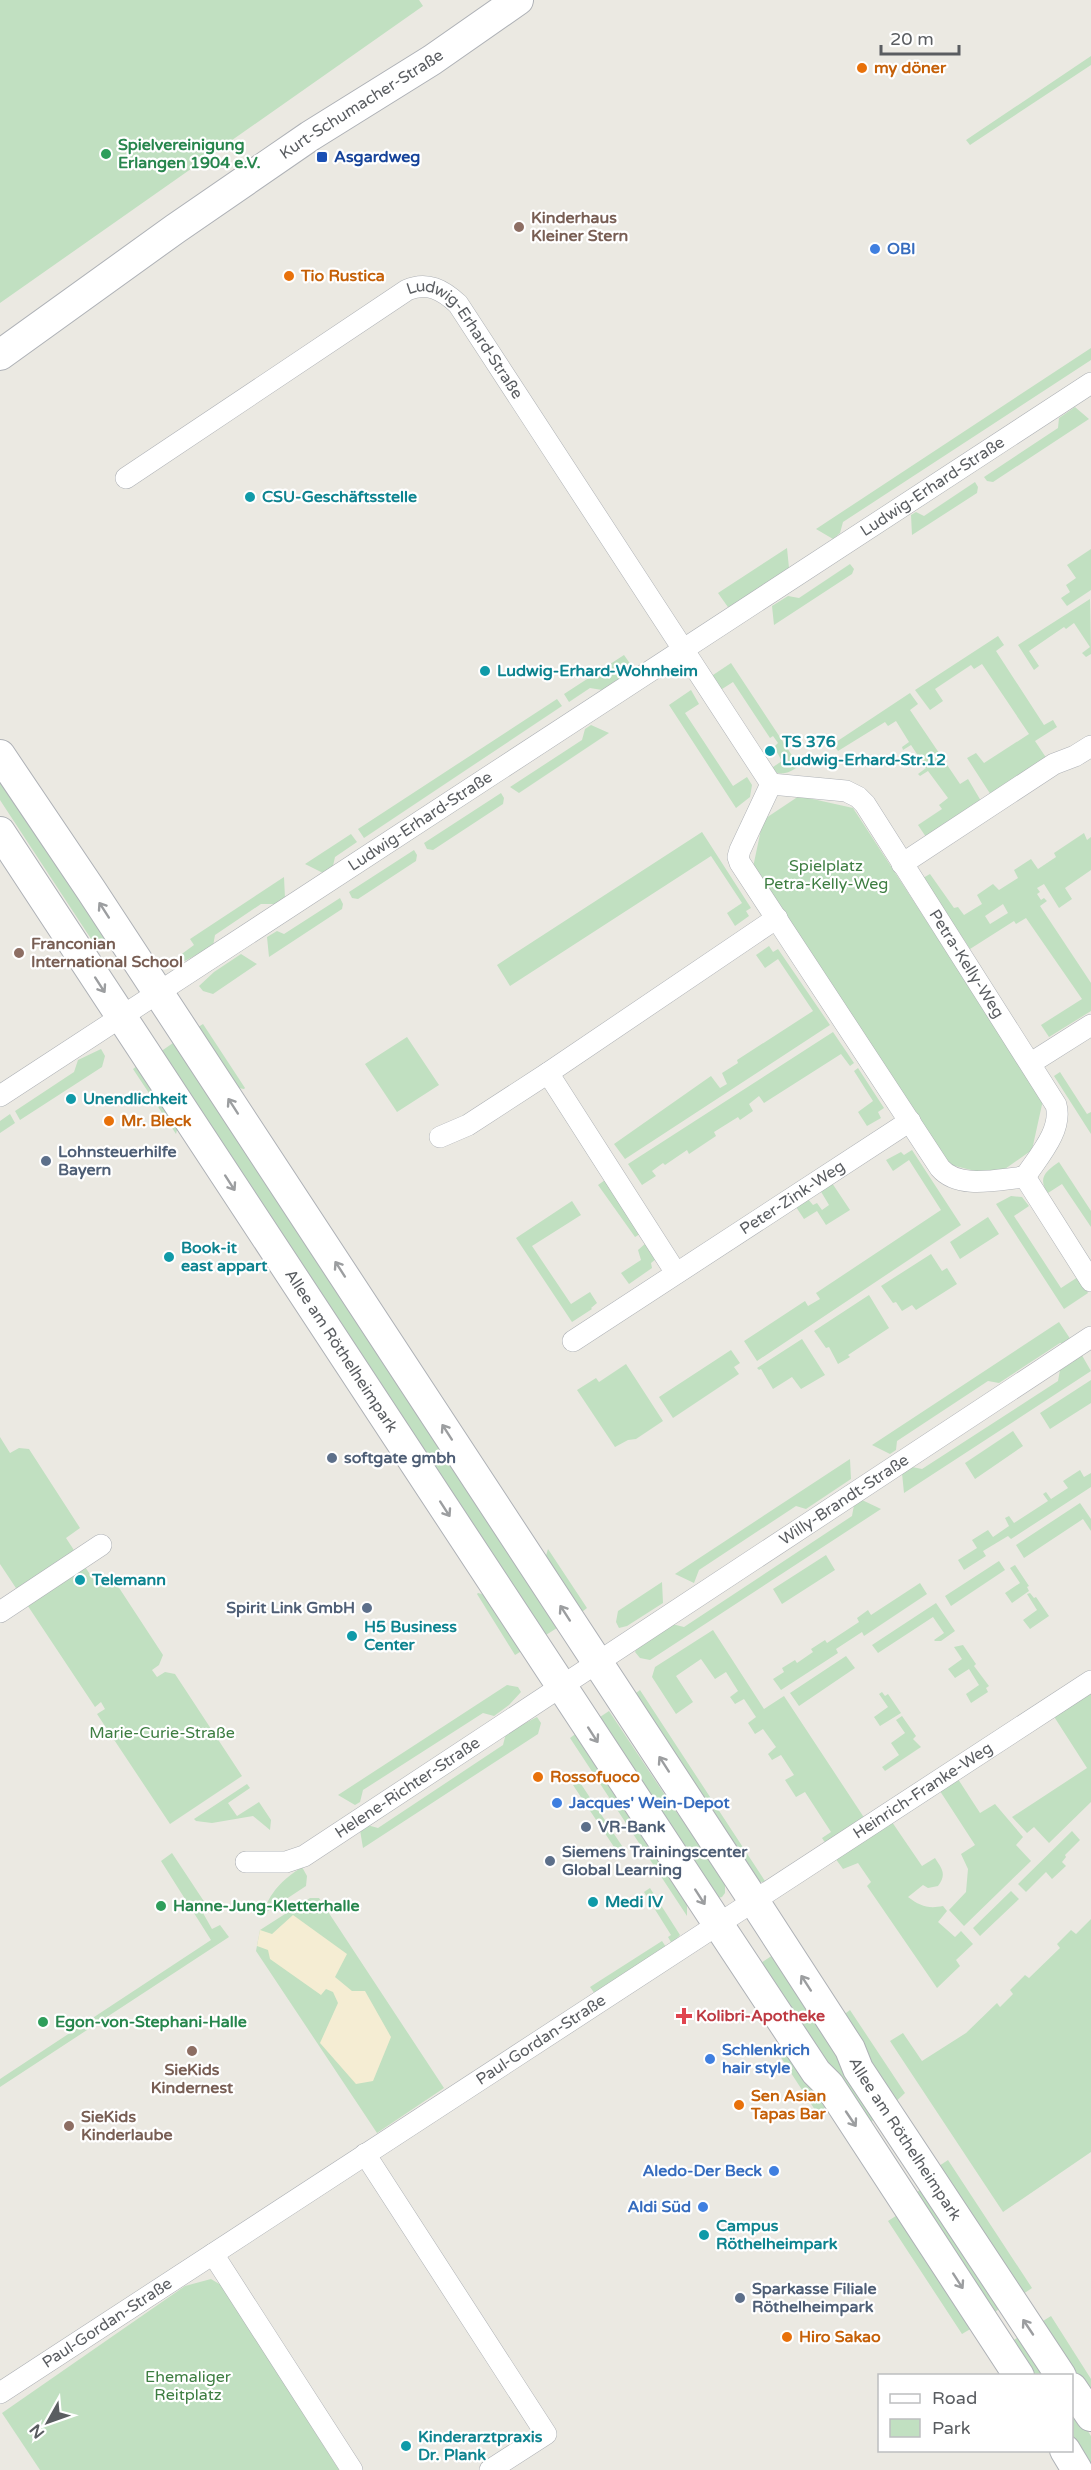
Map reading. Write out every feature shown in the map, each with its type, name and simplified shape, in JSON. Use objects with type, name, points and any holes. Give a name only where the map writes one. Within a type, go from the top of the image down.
[{"type":"street","name":"Kurt-Schumacher-Straße","points":[[0,355],[174,229],[318,130],[432,60],[518,0]]},
{"type":"street","name":"Ludwig-Erhard-Straße","points":[[126,478],[407,291],[423,286],[439,290],[458,304],[684,650]]},
{"type":"street","name":"Ludwig-Erhard-Straße","points":[[159,994],[1091,383]]},
{"type":"street","points":[[684,650],[771,784],[738,857],[777,918],[940,1168],[948,1176],[959,1181],[1024,1177],[1091,1281]]},
{"type":"street","points":[[902,864],[1054,764],[1075,756],[1091,746]]},
{"type":"street","name":"Allee am Röthelheimpark","points":[[0,755],[754,1900],[849,2049],[858,2069],[1059,2374]]},
{"type":"street","name":"Petra-Kelly-Weg","points":[[771,784],[853,793],[865,804],[1056,1105],[1058,1114],[1053,1132],[1024,1177]]},
{"type":"street","name":"Allee am Röthelheimpark","points":[[0,832],[717,1924],[816,2072],[829,2085],[1018,2374]]},
{"type":"street","points":[[440,1137],[468,1125],[549,1073],[777,918]]},
{"type":"street","points":[[0,1096],[159,994]]},
{"type":"street","points":[[1031,1063],[1091,1025]]},
{"type":"street","points":[[549,1073],[676,1273]]},
{"type":"street","name":"Peter-Zink-Weg","points":[[573,1341],[910,1122]]},
{"type":"street","name":"Willy-Brandt-Straße","points":[[597,1662],[1091,1337]]},
{"type":"street","points":[[0,1612],[101,1545]]},
{"type":"street","points":[[561,1686],[597,1662]]},
{"type":"street","name":"Heinrich-Franke-Weg","points":[[754,1900],[1091,1681]]},
{"type":"street","name":"Helene-Richter-Straße","points":[[246,1862],[286,1862],[304,1856],[561,1686]]},
{"type":"street","points":[[717,1924],[754,1900]]},
{"type":"street","name":"Paul-Gordan-Straße","points":[[0,2393],[717,1924]]},
{"type":"street","points":[[365,2154],[546,2434],[491,2470]]},
{"type":"street","points":[[213,2254],[352,2470]]},
{"type":"street","points":[[1073,2391],[1091,2416]]},
{"type":"street","points":[[1066,2452],[1077,2470]]},
{"type":"green space","name":"Spielvereinigung Erlangen 1904 e.V.","points":[[0,0],[419,0],[423,6],[0,303]]},
{"type":"green space","points":[[1091,56],[1091,65],[970,145],[966,140]]},
{"type":"green space","points":[[1091,348],[1091,360],[843,522],[840,533],[833,539],[816,529]]},
{"type":"green space","points":[[1075,407],[1089,419],[993,482],[987,481],[984,477],[1058,428],[1059,418]]},
{"type":"green space","points":[[975,482],[978,487],[977,493],[912,535],[911,515],[916,512],[924,516]]},
{"type":"green space","points":[[787,548],[789,568],[745,597],[744,602],[730,610],[718,593]]},
{"type":"green space","points":[[1091,549],[1091,590],[1067,606],[1061,598],[1070,592],[1066,585],[1076,578],[1067,565]]},
{"type":"green space","points":[[850,564],[854,569],[852,574],[774,625],[772,606],[788,596],[799,598]]},
{"type":"green space","points":[[1090,599],[1091,654],[1086,657],[1082,653],[1090,647],[1074,623],[1066,629],[1064,627],[1029,651],[1039,666],[1034,670],[1018,645]]},
{"type":"green space","points":[[998,636],[1004,645],[996,651],[1044,725],[1053,720],[1057,727],[1035,741],[1047,759],[991,795],[967,758],[976,753],[984,763],[1029,734],[982,664],[974,669],[971,665],[935,689],[943,701],[930,710],[915,690]]},
{"type":"green space","points":[[624,655],[636,672],[623,676],[602,690],[590,688],[569,702],[564,694]]},
{"type":"green space","points":[[731,663],[799,766],[792,771],[781,773],[770,769],[782,761],[774,747],[778,743],[773,736],[770,738],[733,682],[719,691],[710,677]]},
{"type":"green space","points":[[691,690],[699,704],[685,713],[733,786],[747,777],[752,785],[750,797],[736,808],[669,705]]},
{"type":"green space","points":[[910,693],[918,704],[910,710],[960,784],[968,779],[981,801],[926,837],[918,825],[942,809],[939,805],[948,798],[928,771],[920,776],[918,774],[926,768],[911,745],[903,750],[902,747],[909,742],[896,721],[888,726],[885,722],[838,751],[833,744]]},
{"type":"green space","points":[[557,699],[562,706],[364,838],[358,829]]},
{"type":"green space","points":[[591,725],[609,733],[519,793],[510,787],[582,740],[585,729]]},
{"type":"green space","points":[[0,773],[110,940],[97,948],[0,800]]},
{"type":"green space","points":[[501,793],[504,798],[503,804],[433,850],[427,849],[424,843]]},
{"type":"green space","name":"Spielplatz Petra-Kelly-Weg","points":[[799,796],[853,808],[1043,1100],[1032,1150],[995,1176],[943,1163],[752,872],[763,820]]},
{"type":"green space","points":[[702,832],[751,908],[746,911],[749,916],[735,926],[727,913],[742,903],[711,856],[510,986],[497,965]]},
{"type":"green space","points":[[1084,833],[1087,840],[1091,837],[1091,870],[1065,888],[1072,899],[1059,908],[1044,884],[1037,888],[1040,892],[1037,894],[1041,900],[1044,898],[1047,901],[1040,906],[1091,983],[1091,1011],[1049,1037],[1041,1025],[1082,999],[1026,918],[1016,924],[1014,921],[970,949],[923,878],[930,874],[954,908],[958,907],[964,915],[982,904],[977,895],[993,884],[999,890],[1018,878],[1014,870],[1031,859],[1038,869],[1056,857],[1054,853]],"holes":[[[1003,904],[1008,913],[990,924],[985,916]]]},
{"type":"green space","points":[[351,834],[357,842],[335,857],[333,866],[323,873],[305,864]]},
{"type":"green space","points":[[414,850],[417,855],[416,861],[358,899],[352,898],[349,892]]},
{"type":"green space","points":[[284,877],[285,898],[277,904],[261,904],[215,935],[213,946],[183,962],[179,956],[194,945],[190,939]]},
{"type":"green space","points":[[340,898],[343,904],[342,909],[269,957],[267,937],[277,931],[284,934]]},
{"type":"green space","points":[[769,946],[773,952],[778,949],[830,1025],[625,1159],[614,1144],[711,1076],[720,1088],[727,1084],[722,1073],[738,1063],[737,1060],[813,1011],[778,959],[765,968],[756,955]]},
{"type":"green space","points":[[241,954],[257,964],[213,994],[203,991],[199,986],[214,972]]},
{"type":"green space","points":[[203,1024],[244,1089],[233,1087],[195,1029]]},
{"type":"green space","points":[[833,1032],[854,1063],[850,1066],[841,1054],[764,1103],[759,1096],[749,1104],[753,1111],[740,1120],[738,1117],[714,1132],[716,1136],[689,1154],[687,1150],[665,1165],[663,1163],[652,1171],[656,1176],[642,1185],[628,1164]]},
{"type":"green space","points":[[407,1037],[439,1085],[397,1112],[365,1064]]},
{"type":"green space","points":[[173,1043],[560,1626],[546,1635],[160,1052]]},
{"type":"green space","points":[[101,1049],[105,1056],[102,1067],[20,1120],[15,1111],[74,1072],[78,1060]]},
{"type":"green space","points":[[141,1063],[179,1122],[176,1134],[133,1069]]},
{"type":"green space","points":[[858,1068],[884,1108],[878,1112],[881,1118],[867,1126],[858,1112],[873,1101],[854,1071]]},
{"type":"green space","points":[[1060,1072],[1087,1114],[1091,1112],[1091,1134],[1054,1076]]},
{"type":"green space","points":[[10,1114],[15,1123],[0,1133],[0,1121]]},
{"type":"green space","points":[[912,1150],[961,1225],[757,1361],[744,1341],[805,1301],[808,1306],[820,1299],[816,1293],[941,1210],[909,1160],[893,1171],[886,1160],[901,1152],[904,1155]]},
{"type":"green space","points":[[1059,1162],[1091,1211],[1091,1227],[1062,1184],[1048,1193],[1045,1188],[1044,1175]]},
{"type":"green space","points":[[605,1180],[640,1234],[635,1237],[598,1185]]},
{"type":"green space","points":[[832,1183],[850,1210],[826,1225],[817,1211],[804,1219],[796,1207],[808,1199],[813,1205],[817,1203],[822,1210],[829,1205],[820,1190]]},
{"type":"green space","points":[[1011,1196],[1022,1197],[1029,1206],[1014,1216],[1061,1288],[1078,1277],[1088,1293],[1064,1309],[996,1204]]},
{"type":"green space","points":[[572,1201],[581,1215],[532,1246],[571,1304],[590,1292],[597,1303],[572,1322],[516,1238]]},
{"type":"green space","points":[[988,1217],[999,1234],[960,1259],[950,1242]]},
{"type":"green space","points":[[646,1243],[656,1259],[651,1263],[652,1268],[629,1284],[621,1273],[641,1260],[638,1250]]},
{"type":"green space","points":[[931,1254],[942,1271],[947,1268],[957,1284],[916,1310],[912,1305],[902,1311],[881,1286]]},
{"type":"green space","points":[[869,1295],[889,1328],[838,1364],[829,1347],[826,1348],[814,1331]]},
{"type":"green space","points":[[1059,1322],[1071,1340],[1060,1343],[999,1383],[988,1381],[897,1441],[896,1450],[890,1454],[872,1445]]},
{"type":"green space","points":[[802,1339],[825,1375],[801,1389],[792,1377],[773,1389],[761,1369],[757,1368]]},
{"type":"green space","points":[[731,1350],[740,1363],[734,1367],[739,1374],[673,1418],[659,1397]]},
{"type":"green space","points":[[1080,1352],[1091,1371],[904,1493],[902,1473],[912,1467],[922,1469],[1058,1381],[1060,1370],[1073,1362],[1074,1356]]},
{"type":"green space","points":[[626,1364],[663,1421],[636,1439],[628,1440],[615,1447],[577,1390],[596,1378],[599,1382]]},
{"type":"green space","points":[[1091,1380],[1091,1403],[1050,1429],[1040,1413]]},
{"type":"green space","points":[[1013,1431],[1023,1446],[975,1479],[965,1463]]},
{"type":"green space","name":"Marie-Curie-Straße","points":[[0,1437],[10,1453],[19,1448],[29,1449],[80,1528],[66,1538],[95,1582],[110,1574],[163,1655],[159,1665],[152,1670],[157,1677],[165,1672],[175,1674],[242,1776],[170,1824],[97,1714],[105,1709],[101,1702],[95,1707],[0,1564]]},
{"type":"green space","points":[[850,1459],[851,1479],[806,1509],[796,1506],[699,1570],[694,1583],[675,1574]]},
{"type":"green space","points":[[1080,1470],[1084,1477],[1091,1473],[1091,1487],[1011,1539],[1008,1536],[983,1551],[986,1556],[964,1570],[958,1560],[977,1548],[972,1540],[988,1530],[993,1537],[1009,1526],[1005,1518],[1009,1516],[1014,1523],[1048,1501],[1043,1494],[1046,1492],[1051,1499],[1068,1488],[1063,1481]]},
{"type":"green space","points":[[862,1500],[881,1509],[650,1660],[640,1658],[635,1652],[638,1647],[672,1624],[684,1627],[852,1516],[854,1505]]},
{"type":"green space","points":[[1080,1503],[1091,1519],[1091,1531],[1083,1519],[1024,1558],[1016,1545]]},
{"type":"green space","points":[[548,1549],[587,1608],[578,1615],[544,1562]]},
{"type":"green space","points":[[826,1555],[835,1570],[782,1604],[773,1589]]},
{"type":"green space","points":[[999,1561],[1005,1570],[951,1606],[945,1596]]},
{"type":"green space","points":[[1015,1565],[1029,1586],[1027,1587],[1029,1591],[1012,1603],[1005,1593],[1020,1583],[1010,1568]]},
{"type":"green space","points":[[662,1582],[663,1603],[627,1626],[619,1628],[616,1622],[618,1611]]},
{"type":"green space","points":[[920,1583],[927,1594],[864,1636],[862,1632],[836,1649],[838,1653],[781,1690],[773,1679],[784,1672],[782,1668],[795,1660],[797,1663],[813,1652],[811,1649],[825,1640],[827,1643],[859,1622],[857,1618],[868,1610],[871,1615]]},
{"type":"green space","points":[[478,1593],[490,1596],[525,1649],[515,1655]]},
{"type":"green space","points":[[1030,1593],[1034,1598],[1036,1597],[1049,1616],[1030,1629],[1023,1620],[1037,1610],[1027,1594]]},
{"type":"green space","points":[[936,1603],[955,1631],[941,1641],[935,1641],[944,1633],[933,1617],[878,1653],[872,1645]]},
{"type":"green space","points":[[713,1630],[764,1709],[784,1696],[865,1819],[826,1844],[822,1838],[831,1832],[805,1792],[796,1797],[785,1780],[794,1775],[781,1755],[772,1760],[768,1754],[776,1747],[763,1729],[755,1734],[748,1723],[756,1717],[744,1699],[735,1704],[730,1697],[738,1691],[726,1672],[715,1679],[701,1659],[676,1676],[693,1702],[676,1714],[652,1677],[655,1667]]},
{"type":"green space","points":[[963,1645],[976,1664],[974,1666],[989,1686],[986,1688],[988,1692],[971,1703],[966,1694],[979,1685],[969,1669],[955,1678],[948,1669],[962,1659],[954,1647]]},
{"type":"green space","points":[[846,1656],[855,1668],[799,1706],[790,1693]]},
{"type":"green space","points":[[507,1685],[518,1687],[521,1692],[494,1716],[483,1713],[363,1790],[360,1802],[355,1805],[338,1795]]},
{"type":"green space","points":[[640,1690],[765,1881],[753,1881],[632,1696]]},
{"type":"green space","points":[[882,1692],[885,1696],[888,1694],[901,1713],[880,1726],[874,1717],[888,1707],[879,1694]]},
{"type":"green space","points":[[1091,1692],[1091,1802],[1049,1843],[1034,1827],[1027,1833],[1012,1817],[1087,1768],[1053,1715]]},
{"type":"green space","points":[[609,1711],[675,1810],[725,1879],[725,1893],[722,1897],[718,1898],[597,1719]]},
{"type":"green space","points":[[902,1716],[916,1736],[913,1739],[921,1747],[885,1771],[882,1767],[899,1755],[891,1743],[905,1733],[896,1720]]},
{"type":"green space","points":[[537,1717],[541,1723],[538,1734],[363,1848],[360,1830],[367,1825],[378,1828],[503,1745],[506,1733]]},
{"type":"green space","points":[[578,1732],[687,1903],[687,1916],[570,1738]]},
{"type":"green space","points":[[958,1779],[980,1813],[995,1804],[1023,1837],[1016,1845],[1031,1861],[964,1926],[949,1910],[966,1892],[968,1869],[961,1854],[975,1845],[940,1791]]},
{"type":"green space","points":[[579,1781],[624,1849],[618,1853],[573,1785]]},
{"type":"green space","points":[[247,1784],[250,1788],[228,1803],[237,1816],[259,1802],[271,1820],[270,1830],[253,1816],[212,1823],[194,1819]]},
{"type":"green space","points":[[892,1822],[922,1866],[935,1858],[942,1872],[938,1886],[928,1888],[923,1885],[908,1897],[924,1906],[943,1906],[947,1911],[938,1922],[955,1937],[961,1931],[973,1944],[956,1960],[960,1966],[937,1988],[867,1886],[871,1882],[858,1863],[843,1869],[835,1858]]},
{"type":"green space","points":[[1072,1831],[1080,1840],[1065,1855],[1062,1862],[1066,1866],[1052,1879],[1046,1872],[1026,1892],[1018,1884]]},
{"type":"green space","points":[[172,1853],[209,1909],[203,1913],[212,1929],[220,1925],[229,1937],[0,2087],[0,2079],[211,1940],[161,1861]]},
{"type":"green space","points":[[302,1867],[307,1876],[306,1886],[262,1915],[277,1887]]},
{"type":"green space","points":[[650,1888],[680,1935],[672,1944],[668,1937],[671,1935],[644,1892]]},
{"type":"green space","points":[[1011,1891],[1019,1899],[980,1936],[973,1928]]},
{"type":"green space","points":[[310,1898],[319,1898],[444,2088],[377,2133],[256,1951],[260,1930]]},
{"type":"green space","points":[[1091,1919],[1091,2152],[1003,2212],[890,2041],[903,2033],[922,2061],[966,2033],[997,2003],[1000,2007],[1013,1994],[1010,1990],[1025,1975],[1029,1978],[1060,1948],[1057,1944],[1071,1930],[1076,1934]]},
{"type":"green space","points":[[662,1941],[666,1947],[595,1994],[590,1987]]},
{"type":"green space","points":[[773,1955],[879,2114],[867,2126],[758,1965]]},
{"type":"green space","points":[[850,2010],[905,2093],[891,2106],[842,2016]]},
{"type":"green space","points":[[788,2051],[825,2108],[817,2113],[780,2056]]},
{"type":"green space","points":[[948,2160],[1032,2288],[1017,2298],[933,2170]]},
{"type":"green space","points":[[926,2186],[1005,2305],[989,2316],[911,2196]]},
{"type":"green space","points":[[902,2212],[977,2325],[962,2334],[888,2221]]},
{"type":"green space","name":"Ehemaliger Reitplatz","points":[[211,2279],[221,2285],[339,2470],[40,2470],[2,2413],[185,2286]]},
{"type":"green space","points":[[1051,2316],[1091,2379],[1091,2397],[1073,2374],[1035,2326]]},
{"type":"green space","points":[[1024,2333],[1050,2374],[1028,2374],[1008,2344]]},
{"type":"green space","points":[[1073,2408],[1091,2436],[1091,2470],[1073,2443]]},
{"type":"sand","points":[[293,1915],[347,1954],[335,1977],[352,1991],[365,1991],[391,2037],[373,2081],[356,2084],[320,2043],[338,2003],[333,1992],[326,1989],[321,1995],[270,1959],[268,1950],[257,1946],[260,1930],[272,1934]]},
{"type":"place","name":"my döner","points":[[862,68]]},
{"type":"place","name":"Spielvereinigung Erlangen 1904 e.V.","points":[[106,154]]},
{"type":"place","name":"Asgardweg","points":[[322,157]]},
{"type":"place","name":"Kinderhaus Kleiner Stern","points":[[519,227]]},
{"type":"place","name":"OBI","points":[[875,249]]},
{"type":"place","name":"Tio Rustica","points":[[289,276]]},
{"type":"place","name":"CSU-Geschäftsstelle","points":[[250,497]]},
{"type":"place","name":"Ludwig-Erhard-Wohnheim","points":[[485,671]]},
{"type":"place","name":"TS 376 Ludwig-Erhard-Str.12","points":[[770,751]]},
{"type":"place","name":"Franconian International School","points":[[19,953]]},
{"type":"place","name":"Unendlichkeit","points":[[71,1099]]},
{"type":"place","name":"Mr. Bleck","points":[[109,1121]]},
{"type":"place","name":"Lohnsteuerhilfe Bayern","points":[[46,1161]]},
{"type":"place","name":"Book-it east appart","points":[[169,1257]]},
{"type":"place","name":"softgate gmbh","points":[[332,1458]]},
{"type":"place","name":"Telemann","points":[[80,1580]]},
{"type":"place","name":"Spirit Link GmbH","points":[[367,1608]]},
{"type":"place","name":"H5 Business Center","points":[[352,1636]]},
{"type":"place","name":"Rossofuoco","points":[[538,1777]]},
{"type":"place","name":"Jacques' Wein-Depot","points":[[557,1803]]},
{"type":"place","name":"VR-Bank","points":[[586,1827]]},
{"type":"place","name":"Siemens Trainingscenter Global Learning","points":[[550,1861]]},
{"type":"place","name":"Medi IV","points":[[593,1902]]},
{"type":"place","name":"Hanne-Jung-Kletterhalle","points":[[161,1906]]},
{"type":"place","name":"Kolibri-Apotheke","points":[[684,2016]]},
{"type":"place","name":"Egon-von-Stephani-Halle","points":[[43,2022]]},
{"type":"place","name":"SieKids Kindernest","points":[[192,2051]]},
{"type":"place","name":"Schlenkrich hair style","points":[[710,2059]]},
{"type":"place","name":"Sen Asian Tapas Bar","points":[[739,2105]]},
{"type":"place","name":"SieKids Kinderlaube","points":[[69,2126]]},
{"type":"place","name":"Aledo-Der Beck","points":[[774,2171]]},
{"type":"place","name":"Aldi Süd","points":[[703,2207]]},
{"type":"place","name":"Campus Röthelheimpark","points":[[704,2235]]},
{"type":"place","name":"Sparkasse Filiale Röthelheimpark","points":[[740,2298]]},
{"type":"place","name":"Hiro Sakao","points":[[787,2337]]},
{"type":"place","name":"Kinderarztpraxis Dr. Plank","points":[[406,2446]]}]
